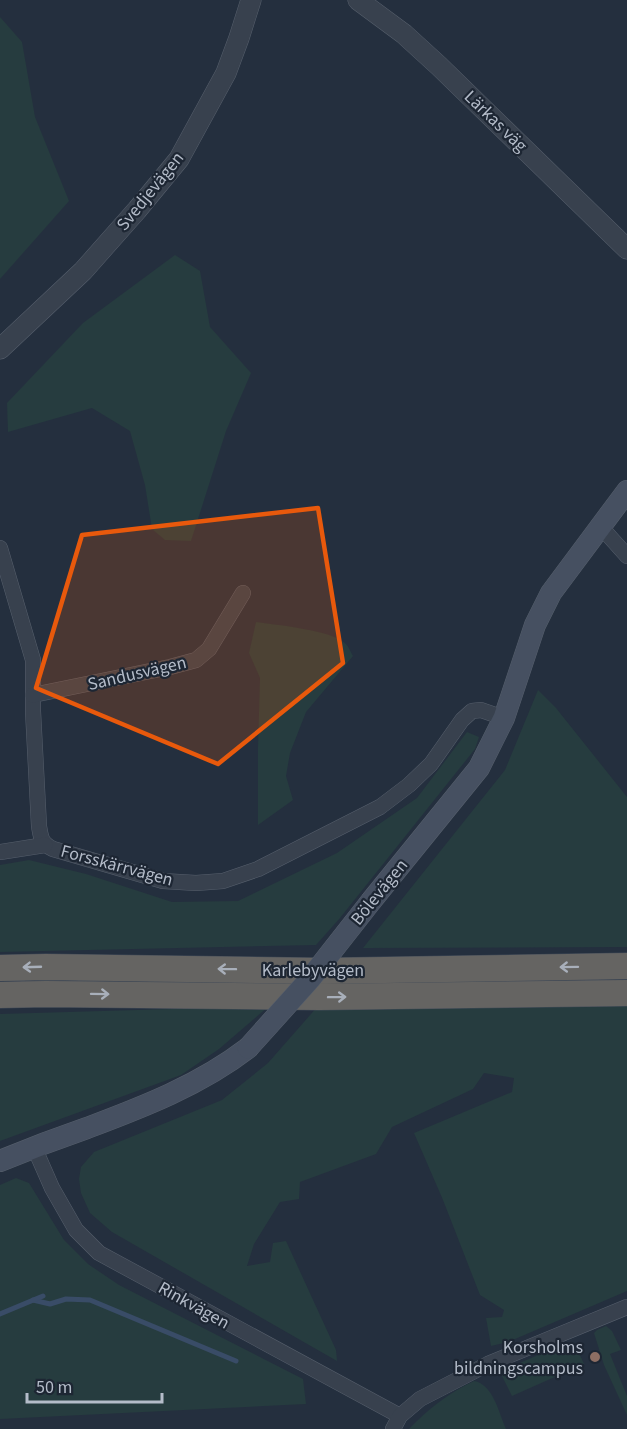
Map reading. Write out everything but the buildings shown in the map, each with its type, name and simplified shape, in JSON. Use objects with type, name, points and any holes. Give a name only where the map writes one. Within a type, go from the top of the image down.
[{"type":"highway","name":"Karlebyvägen","points":[[0,968],[323,971],[627,966]]},
{"type":"highway","name":"Karlebyvägen","points":[[0,995],[319,997],[627,993]]},
{"type":"main road","name":"Bölevägen","points":[[0,1161],[142,1107],[197,1081],[229,1063],[248,1048],[310,979],[479,768],[504,718],[534,625],[551,593],[627,491]]},
{"type":"street","name":"Svedjevägen","points":[[0,349],[83,271],[179,159],[226,73],[251,0]]},
{"type":"street","name":"Lärkas väg","points":[[358,0],[404,34],[627,249]]},
{"type":"street","points":[[601,527],[627,556]]},
{"type":"street","name":"Forsskärrvägen","points":[[0,548],[33,660],[39,826],[45,845],[53,849],[163,881],[196,883],[223,881],[258,869],[380,807],[409,785],[431,764],[462,720],[472,711],[481,710],[504,718]]},
{"type":"street","name":"Sandusvägen","points":[[33,696],[196,660],[208,649],[243,593]]},
{"type":"street","points":[[0,852],[45,845]]},
{"type":"street","name":"Rinkvägen","points":[[34,1147],[52,1188],[76,1230],[99,1253],[351,1391],[397,1423]]},
{"type":"street","points":[[397,1423],[420,1399],[488,1364],[627,1307]]},
{"type":"highlighted area","points":[[318,508],[343,663],[218,764],[36,688],[82,535]]},
{"type":"green space","points":[[0,17],[22,42],[35,117],[69,201],[0,279]]},
{"type":"green space","points":[[175,255],[200,271],[210,327],[251,373],[226,431],[191,541],[165,540],[152,529],[145,485],[130,431],[92,408],[8,432],[7,403],[83,323]]},
{"type":"green space","points":[[256,622],[329,635],[346,644],[353,656],[306,712],[290,753],[286,776],[293,800],[258,825],[260,678],[249,653]]},
{"type":"green space","points":[[538,690],[556,708],[627,797],[627,947],[363,948],[505,770]]},
{"type":"green space","points":[[467,732],[479,737],[475,749],[316,945],[0,952],[0,865],[29,860],[86,874],[172,902],[238,901],[337,853],[417,798]]},
{"type":"green space","points":[[627,1005],[627,1291],[508,1342],[491,1346],[486,1318],[502,1317],[504,1310],[480,1295],[414,1133],[512,1092],[514,1078],[484,1073],[473,1089],[392,1127],[376,1154],[300,1182],[299,1199],[280,1202],[254,1244],[247,1266],[270,1262],[273,1243],[286,1241],[336,1350],[337,1361],[112,1232],[90,1213],[81,1193],[79,1179],[81,1167],[94,1152],[222,1100],[268,1063],[318,1006]]},
{"type":"green space","points":[[269,1006],[219,1049],[181,1075],[0,1141],[0,1014]]},
{"type":"green space","points":[[16,1178],[29,1183],[64,1240],[88,1264],[119,1285],[303,1379],[306,1404],[0,1419],[0,1185]]},
{"type":"green space","points":[[606,1326],[612,1331],[621,1350],[610,1354],[627,1396],[627,1415],[604,1365],[594,1333]]},
{"type":"green space","points":[[574,1342],[584,1364],[512,1396],[501,1371],[566,1343]]},
{"type":"green space","points":[[474,1381],[481,1383],[491,1393],[506,1429],[409,1429],[439,1402]]},
{"type":"waterway","points":[[0,1314],[43,1296]]},
{"type":"waterway","points":[[33,1300],[50,1304],[66,1299],[90,1300],[236,1361]]},
{"type":"place","name":"Korsholms bildningscampus","points":[[595,1357]]}]
